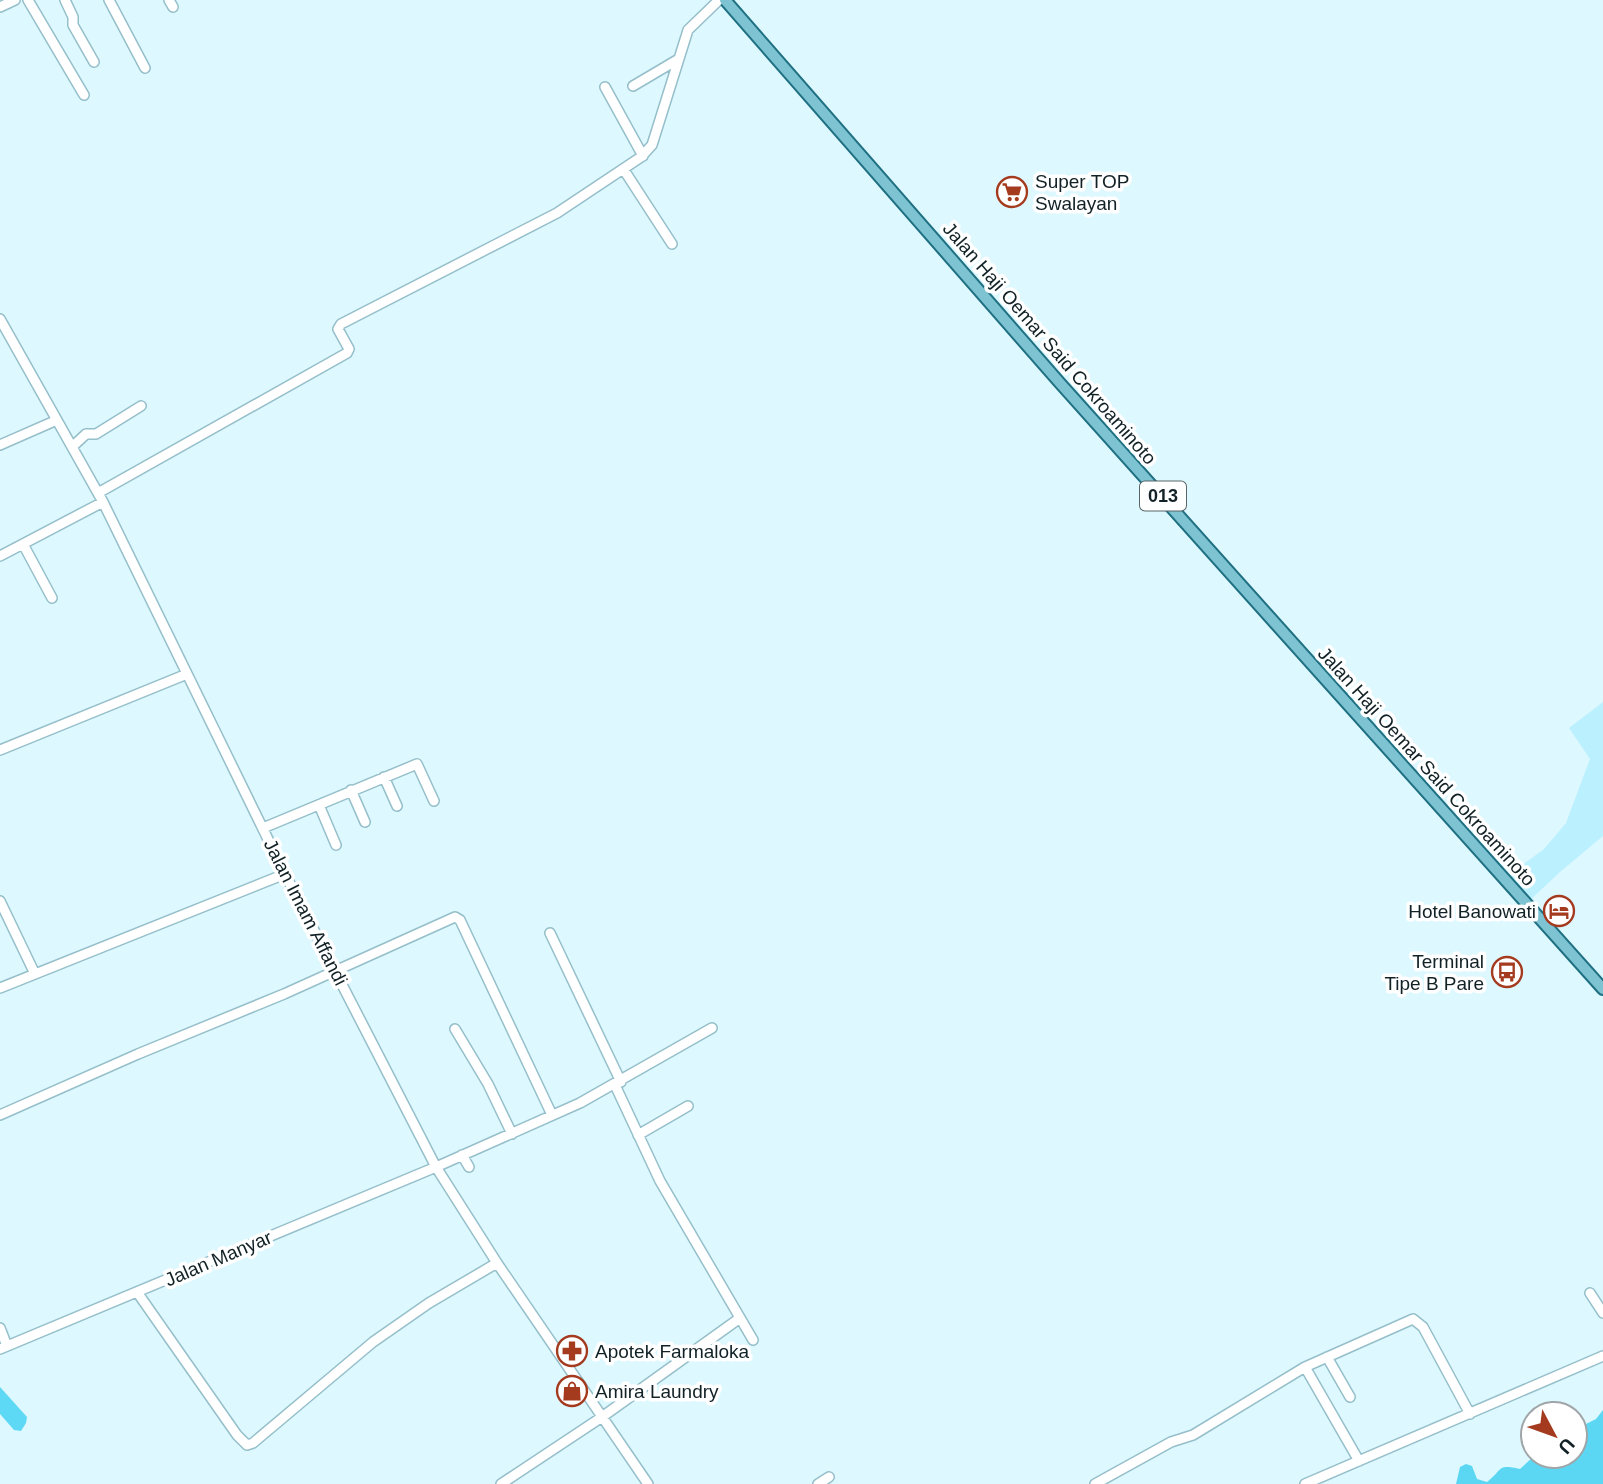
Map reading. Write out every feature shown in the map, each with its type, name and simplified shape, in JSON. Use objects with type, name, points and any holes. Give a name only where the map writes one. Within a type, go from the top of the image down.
[{"type":"main road","name":"Jalan Haji Oemar Said Cokroaminoto","points":[[725,0],[1054,376],[1603,989]]},
{"type":"street","points":[[0,7],[15,0]]},
{"type":"street","points":[[28,0],[84,95]]},
{"type":"street","points":[[65,0],[73,17],[73,25],[94,62]]},
{"type":"street","points":[[109,0],[145,68]]},
{"type":"street","points":[[0,556],[347,353],[349,349],[338,329],[341,324],[520,233],[643,156],[652,145],[688,30],[719,0]]},
{"type":"street","points":[[633,86],[677,60]]},
{"type":"street","points":[[605,87],[643,156]]},
{"type":"street","points":[[624,170],[672,244]]},
{"type":"street","name":"Jalan Imam Affandi","points":[[0,319],[100,497],[285,874],[436,1167],[648,1484]]},
{"type":"street","points":[[72,447],[86,435],[96,434],[141,406]]},
{"type":"street","points":[[0,445],[57,420]]},
{"type":"street","points":[[23,544],[52,598]]},
{"type":"street","points":[[0,750],[187,674]]},
{"type":"street","points":[[263,828],[417,764],[434,801]]},
{"type":"street","points":[[384,777],[397,807]]},
{"type":"street","points":[[351,790],[365,822]]},
{"type":"street","points":[[319,805],[336,845]]},
{"type":"street","points":[[0,988],[285,874]]},
{"type":"street","points":[[0,901],[35,974]]},
{"type":"street","points":[[0,1115],[457,917],[552,1115]]},
{"type":"street","points":[[550,933],[660,1181],[753,1340]]},
{"type":"street","name":"Jalan Manyar","points":[[4,1348],[436,1167],[552,1115],[618,1083],[712,1028]]},
{"type":"street","points":[[456,1029],[512,1133]]},
{"type":"street","points":[[638,1135],[688,1106]]},
{"type":"street","points":[[463,1155],[469,1167]]},
{"type":"street","points":[[137,1292],[237,1435],[247,1445],[253,1443],[373,1342],[429,1303],[498,1263]]},
{"type":"street","points":[[1590,1293],[1603,1313]]},
{"type":"street","points":[[501,1484],[740,1318]]},
{"type":"street","points":[[1095,1484],[1171,1442],[1192,1435],[1305,1367],[1408,1321],[1416,1320],[1423,1327],[1470,1414]]},
{"type":"street","points":[[0,1328],[4,1348]]},
{"type":"street","points":[[1305,1484],[1603,1356]]},
{"type":"street","points":[[1327,1357],[1350,1397]]},
{"type":"street","points":[[1305,1367],[1359,1461]]},
{"type":"street","points":[[818,1484],[829,1477]]},
{"type":"shaded area","points":[[1603,702],[1603,836],[1527,903],[1505,878],[1544,849],[1566,823],[1590,759],[1569,728]]},
{"type":"shaded area","points":[[0,1387],[27,1417],[21,1431],[14,1430],[0,1414]]},
{"type":"shaded area","points":[[1603,1410],[1603,1484],[1456,1484],[1460,1467],[1466,1464],[1472,1466],[1477,1479],[1487,1482],[1503,1467],[1519,1470],[1589,1470],[1589,1422]]},
{"type":"place","name":"Super TOP Swalayan","points":[[1012,192]]},
{"type":"place","name":"Hotel Banowati","points":[[1559,911]]},
{"type":"place","name":"Terminal Tipe B Pare","points":[[1507,972]]},
{"type":"place","name":"Apotek Farmaloka","points":[[572,1351]]},
{"type":"place","name":"Amira Laundry","points":[[572,1391]]}]
